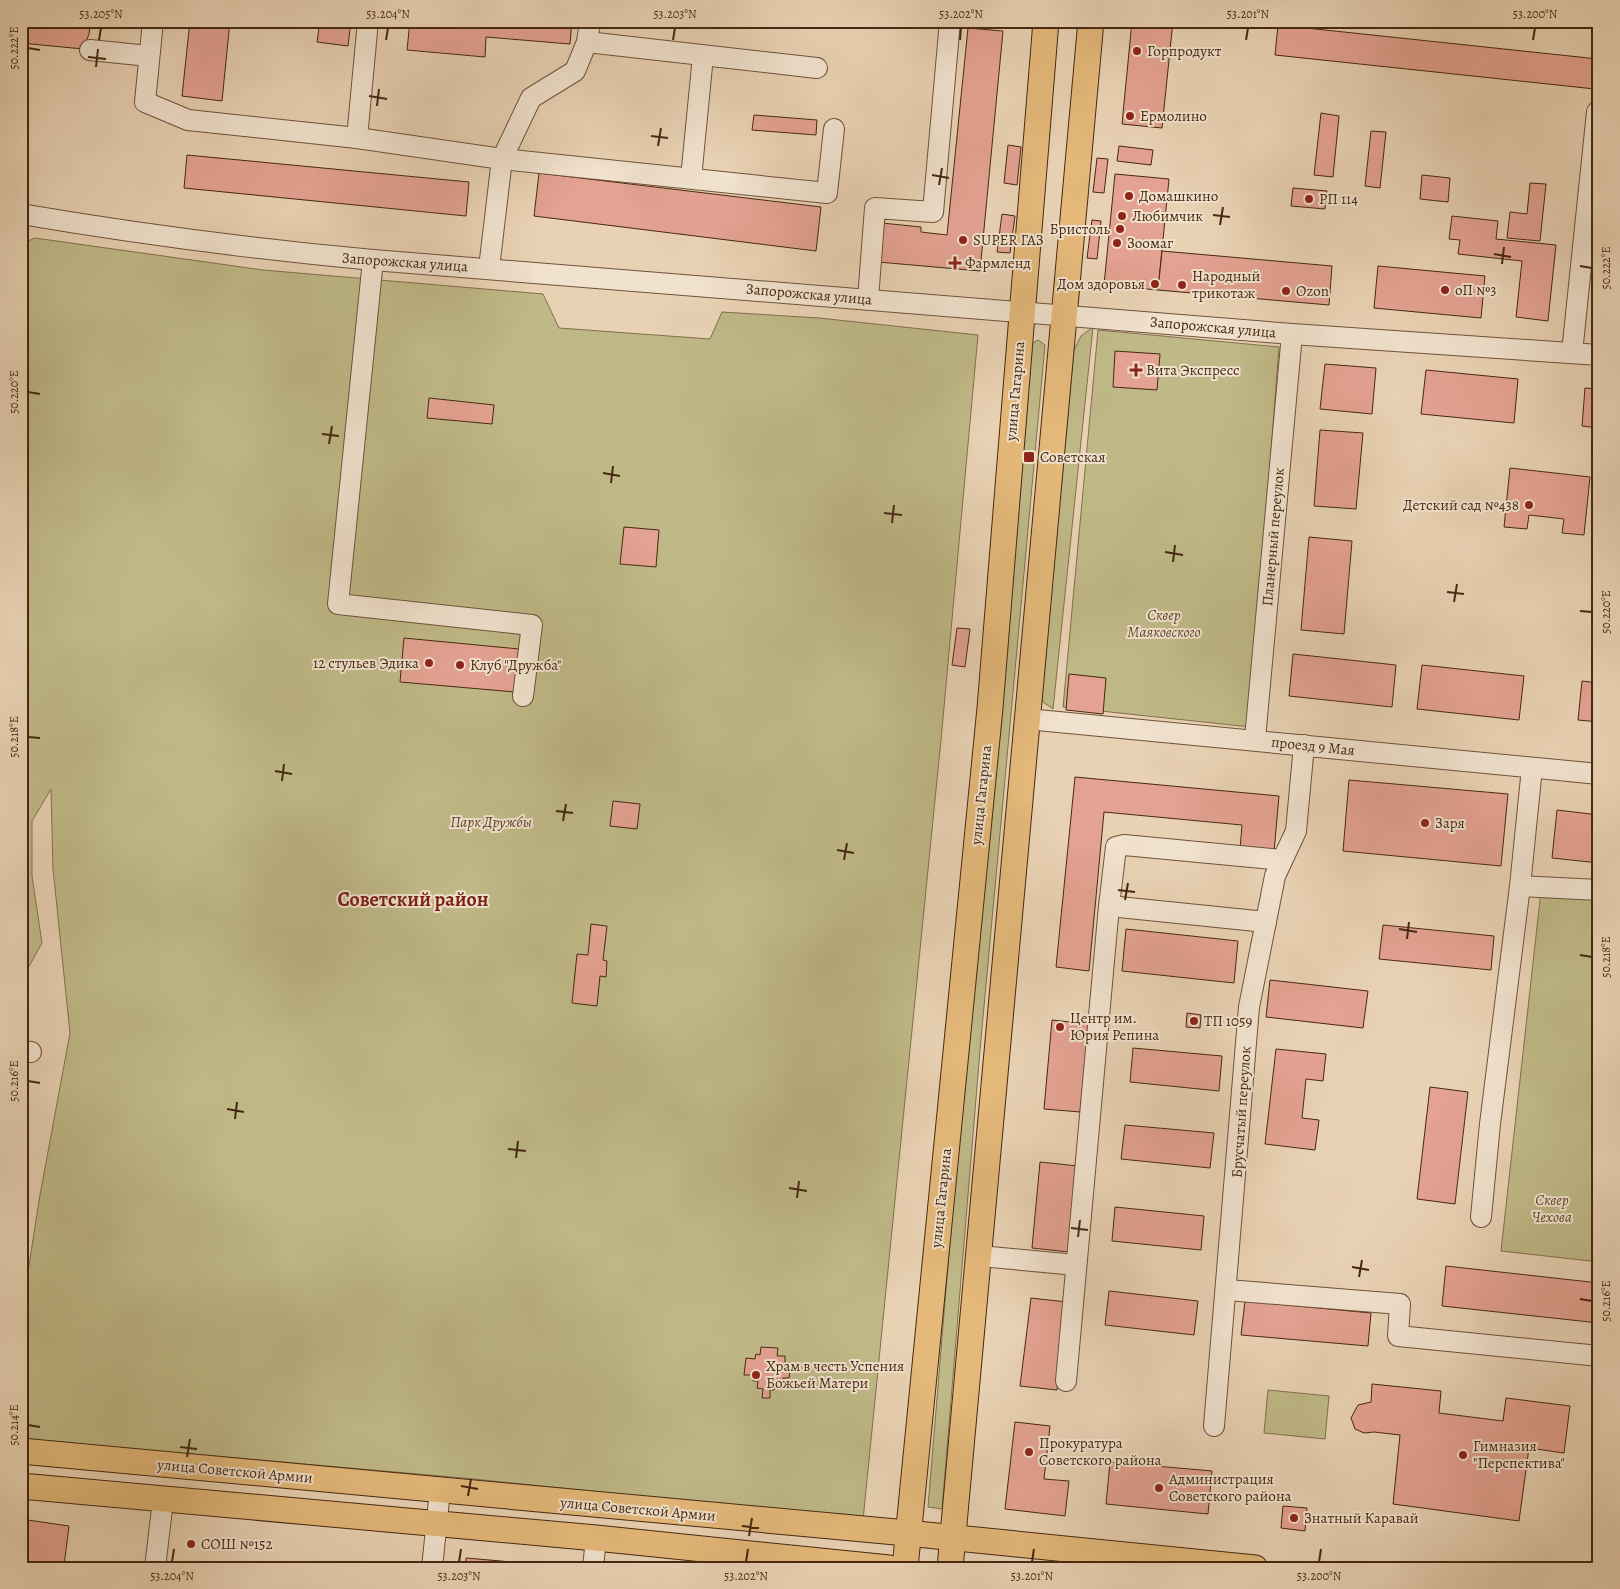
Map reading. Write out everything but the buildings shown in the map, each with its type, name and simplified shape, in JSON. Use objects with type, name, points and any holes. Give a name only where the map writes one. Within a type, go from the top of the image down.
[{"type":"main road","name":"улица Гагарина","points":[[904,1568],[990,708],[1046,21]]},
{"type":"main road","points":[[950,1568],[980,1256],[1062,314],[1091,21]]},
{"type":"main road","name":"улица Советской Армии","points":[[21,1451],[908,1533],[1255,1568]]},
{"type":"main road","points":[[21,1486],[596,1538],[889,1568]]},
{"type":"street","points":[[153,21],[145,102],[188,120],[357,138],[502,160],[826,193],[834,129]]},
{"type":"street","points":[[357,138],[368,21]]},
{"type":"street","points":[[489,268],[502,160],[531,98],[575,71],[587,42],[590,21]]},
{"type":"street","points":[[868,299],[875,208],[933,212],[950,21]]},
{"type":"street","points":[[587,42],[818,68]]},
{"type":"street","points":[[90,50],[149,56]]},
{"type":"street","points":[[691,178],[703,56]]},
{"type":"street","points":[[1572,353],[1597,112],[1599,110]]},
{"type":"street","name":"Запорожская улица","points":[[21,214],[173,239],[373,260],[1292,334],[1599,355]]},
{"type":"street","points":[[373,260],[338,604],[532,625],[523,696]]},
{"type":"street","name":"Планерный переулок","points":[[1255,740],[1292,334]]},
{"type":"street","name":"проезд 9 Мая","points":[[1027,718],[1599,774]]},
{"type":"street","name":"Брусчатый переулок","points":[[1214,1426],[1227,1290],[1249,1007],[1275,876],[1294,838],[1298,821],[1304,745]]},
{"type":"street","points":[[1482,1217],[1490,1124],[1520,886],[1532,768]]},
{"type":"street","points":[[1066,1381],[1116,847],[1124,845],[1282,860]]},
{"type":"street","points":[[1520,886],[1599,890]]},
{"type":"street","points":[[1109,906],[1266,922]]},
{"type":"street","points":[[980,1256],[1076,1265]]},
{"type":"street","points":[[1227,1290],[1400,1304],[1398,1336],[1599,1356]]},
{"type":"street","points":[[432,1568],[440,1490]]},
{"type":"street","points":[[155,1568],[163,1500]]},
{"type":"street","points":[[593,1568],[596,1538]]},
{"type":"green space","name":"Парк Дружбы","points":[[35,238],[263,270],[543,294],[559,328],[710,339],[722,312],[819,318],[978,335],[941,740],[863,1520],[474,1479],[21,1439],[21,1316],[40,1195],[70,1033],[53,869],[51,789],[32,821],[32,876],[42,943],[21,981],[21,244]]},
{"type":"green space","points":[[1093,327],[1053,709],[1043,702],[1041,692],[1074,350],[1081,336]]},
{"type":"green space","name":"Сквер Маяковского","points":[[1098,330],[1279,347],[1250,727],[1063,707]]},
{"type":"green space","points":[[1038,340],[1045,345],[980,1050],[942,1509],[928,1507],[966,1048],[1031,344]]},
{"type":"green space","name":"Сквер Чехова","points":[[1541,891],[1599,897],[1599,1262],[1501,1251]]},
{"type":"green space","points":[[1268,1390],[1329,1396],[1325,1439],[1264,1433]]},
{"type":"place","name":"Горпродукт","points":[[1137,51]]},
{"type":"place","name":"Ермолино","points":[[1130,116]]},
{"type":"place","name":"Домашкино","points":[[1129,196]]},
{"type":"place","name":"РП 114","points":[[1309,199]]},
{"type":"place","name":"Любимчик","points":[[1122,216]]},
{"type":"place","name":"Бристоль","points":[[1120,229]]},
{"type":"place","name":"SUPER ГАЗ","points":[[963,240]]},
{"type":"place","name":"Зоомаг","points":[[1117,243]]},
{"type":"place","name":"Фармленд","points":[[955,263]]},
{"type":"place","name":"Дом здоровья","points":[[1155,284]]},
{"type":"place","name":"Народный трикотаж","points":[[1182,285]]},
{"type":"place","name":"оП №3","points":[[1445,290]]},
{"type":"place","name":"Ozon","points":[[1286,291]]},
{"type":"place","name":"Вита Экспресс","points":[[1136,370]]},
{"type":"place","name":"Советская","points":[[1029,457]]},
{"type":"place","name":"Детский сад №438","points":[[1529,505]]},
{"type":"place","name":"12 стульев Эдика","points":[[429,663]]},
{"type":"place","name":"Клуб \"Дружба\"","points":[[460,665]]},
{"type":"place","name":"Заря","points":[[1425,823]]},
{"type":"place","name":"ТП 1059","points":[[1194,1021]]},
{"type":"place","name":"Центр им. Юрия Репина","points":[[1060,1027]]},
{"type":"place","name":"Храм в честь Успения Божьей Матери","points":[[756,1375]]},
{"type":"place","name":"Прокуратура Советского района","points":[[1029,1452]]},
{"type":"place","name":"Гимназия \"Перспектива\"","points":[[1463,1455]]},
{"type":"place","name":"Администрация Советского района","points":[[1159,1488]]},
{"type":"place","name":"Знатный Каравай","points":[[1294,1518]]},
{"type":"place","name":"СОШ №152","points":[[191,1544]]},
{"type":"district","name":"Советский район","points":[[413,899]]}]
